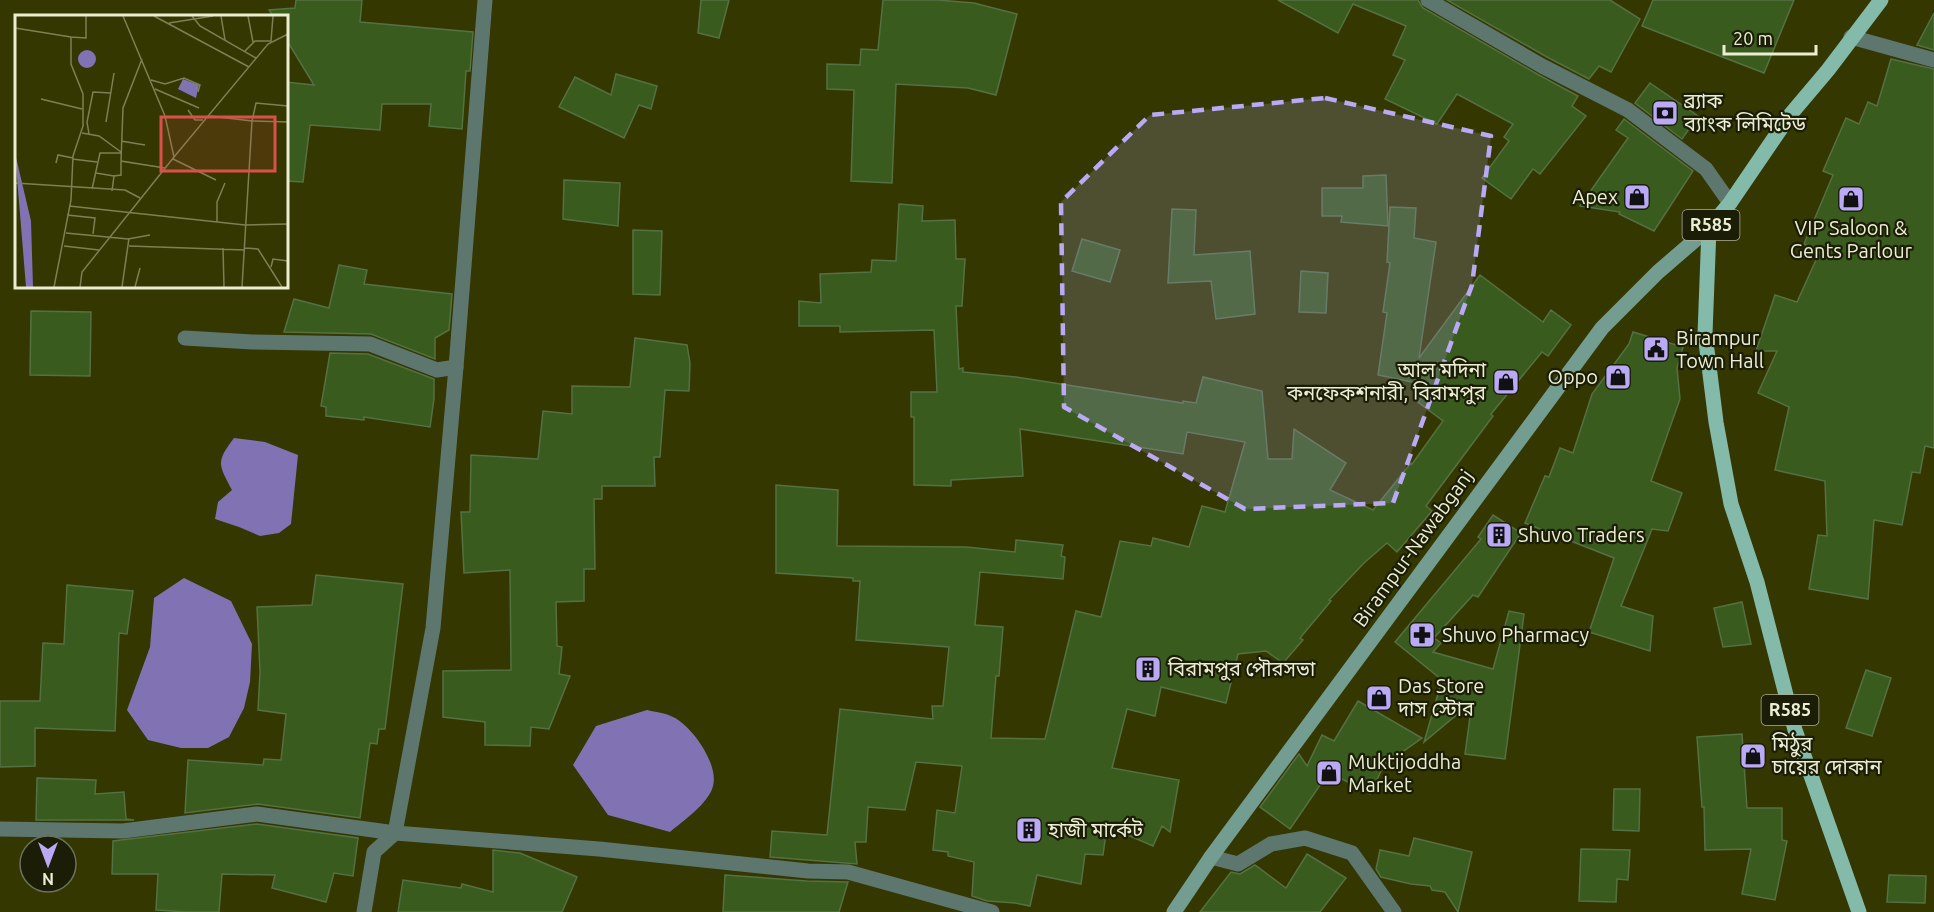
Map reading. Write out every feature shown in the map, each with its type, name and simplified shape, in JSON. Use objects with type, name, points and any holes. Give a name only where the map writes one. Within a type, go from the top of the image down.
[{"type":"main road","name":"R585","points":[[1859,912],[1795,730],[1757,582],[1731,504],[1716,422],[1705,334],[1709,228],[1730,203],[1790,115],[1828,70],[1881,0]]},
{"type":"main road","name":"Birampur-Nawabganj","points":[[1174,912],[1212,857],[1602,328],[1658,272],[1709,228]]},
{"type":"street","points":[[364,912],[374,852],[395,833],[433,628],[484,0]]},
{"type":"street","points":[[1428,0],[1542,66],[1628,110],[1706,169],[1730,203]]},
{"type":"street","points":[[1851,37],[1934,60]]},
{"type":"street","points":[[185,338],[252,342],[370,344],[437,370],[456,367]]},
{"type":"street","points":[[0,829],[123,831],[257,814],[395,833],[599,849],[798,870],[848,872],[992,912]]},
{"type":"street","points":[[1212,857],[1238,864],[1271,844],[1305,838],[1352,853],[1394,912]]},
{"type":"highlighted area","points":[[1325,98],[1491,136],[1472,285],[1393,503],[1245,509],[1064,407],[1061,202],[1150,115]]},
{"type":"shaded area","points":[[234,438],[265,442],[298,455],[291,524],[279,533],[260,536],[215,519],[218,502],[232,490],[221,463],[224,453]]},
{"type":"shaded area","points":[[184,578],[231,601],[252,644],[250,682],[244,708],[229,737],[208,748],[181,748],[148,740],[127,710],[150,647],[154,598]]},
{"type":"shaded area","points":[[647,710],[667,714],[688,728],[708,757],[714,777],[711,792],[706,799],[670,832],[608,815],[573,765],[596,726]]},
{"type":"building","points":[[296,0],[362,0],[360,22],[473,32],[470,71],[466,71],[462,129],[429,126],[431,104],[382,104],[380,130],[310,125],[303,182],[288,181],[288,82],[314,85],[288,42],[288,15],[272,15],[269,10],[295,8]]},
{"type":"building","points":[[701,0],[729,0],[719,38],[698,33]]},
{"type":"building","points":[[883,0],[938,0],[974,3],[1017,14],[996,95],[968,88],[896,84],[892,183],[851,181],[854,90],[827,89],[827,64],[860,65],[861,49],[878,50]]},
{"type":"building","points":[[1278,0],[1418,0],[1423,8],[1578,96],[1572,106],[1586,116],[1540,174],[1533,169],[1511,199],[1482,178],[1509,141],[1504,137],[1513,124],[1457,94],[1437,124],[1385,99],[1405,60],[1393,55],[1406,26],[1353,4],[1338,33]]},
{"type":"building","points":[[1447,0],[1610,0],[1640,19],[1611,72],[1599,66],[1589,79]]},
{"type":"building","points":[[1653,0],[1794,0],[1764,73],[1642,26]]},
{"type":"building","points":[[1934,13],[1934,50],[1917,45]]},
{"type":"building","points":[[1891,59],[1934,69],[1934,448],[1925,446],[1920,473],[1912,472],[1902,525],[1874,520],[1868,599],[1809,589],[1818,535],[1827,536],[1825,481],[1775,470],[1789,407],[1758,393],[1777,351],[1756,351],[1775,295],[1797,302],[1820,251],[1804,244],[1833,175],[1823,171],[1846,118],[1859,124],[1868,102],[1877,106]]},
{"type":"building","points":[[616,74],[657,86],[651,109],[639,105],[624,138],[559,107],[575,77],[611,95]]},
{"type":"building","name":"ব্র্যাক ব্যাংক লিমিটেড","points":[[1650,83],[1698,116],[1682,139],[1635,103]]},
{"type":"building","points":[[1624,119],[1693,171],[1654,231],[1619,214],[1620,212],[1580,206],[1628,138],[1616,130]]},
{"type":"building","points":[[1386,175],[1388,226],[1341,222],[1342,216],[1322,216],[1322,188],[1363,188],[1363,176]]},
{"type":"building","points":[[564,180],[620,183],[618,226],[563,219]]},
{"type":"building","points":[[899,204],[923,206],[922,221],[955,220],[956,259],[965,259],[962,306],[956,306],[959,369],[963,368],[963,372],[1016,377],[1183,403],[1183,401],[1196,403],[1203,377],[1262,391],[1268,459],[1292,459],[1294,429],[1346,463],[1330,490],[1373,510],[1412,464],[1443,421],[1418,402],[1431,386],[1378,375],[1387,313],[1383,312],[1390,263],[1387,262],[1390,207],[1416,208],[1414,238],[1436,242],[1419,358],[1480,275],[1543,322],[1551,310],[1571,325],[1548,356],[1542,352],[1491,414],[1493,416],[1426,506],[1432,511],[1397,552],[1387,543],[1364,563],[1329,600],[1331,601],[1300,638],[1303,640],[1283,663],[1266,651],[1238,654],[1226,703],[1161,687],[1155,716],[1127,709],[1112,768],[1179,780],[1170,832],[1162,826],[1153,846],[1107,826],[1103,855],[1085,854],[1081,884],[1037,875],[1030,906],[987,901],[972,896],[974,862],[948,856],[948,852],[933,850],[937,810],[955,813],[962,766],[916,762],[905,810],[868,807],[866,842],[855,842],[857,864],[770,857],[772,831],[827,835],[840,709],[933,719],[932,706],[943,706],[949,647],[856,640],[860,581],[853,581],[853,578],[776,573],[776,485],[838,490],[837,546],[966,547],[1015,552],[1016,540],[1063,545],[1061,556],[1065,557],[1063,579],[980,572],[975,625],[1003,627],[991,738],[1045,739],[1076,611],[1101,617],[1120,541],[1151,546],[1153,538],[1189,547],[1202,506],[1225,512],[1245,442],[1187,432],[1183,454],[1020,429],[1023,476],[951,480],[951,486],[914,485],[914,417],[911,417],[911,392],[937,392],[934,330],[840,332],[840,326],[799,326],[799,301],[821,303],[820,274],[871,272],[872,260],[896,261]]},
{"type":"building","points":[[1172,209],[1196,210],[1194,255],[1250,251],[1255,314],[1216,319],[1211,281],[1168,283]]},
{"type":"building","points":[[633,230],[662,231],[660,295],[633,294]]},
{"type":"building","points":[[1082,239],[1120,250],[1110,282],[1072,271]]},
{"type":"building","points":[[339,265],[367,270],[364,284],[452,294],[449,330],[435,338],[435,359],[371,334],[284,332],[294,299],[329,308]]},
{"type":"building","points":[[1301,271],[1328,273],[1326,313],[1299,312]]},
{"type":"building","points":[[31,311],[91,312],[90,376],[30,375]]},
{"type":"building","points":[[1633,332],[1683,347],[1677,368],[1680,399],[1651,481],[1682,493],[1668,531],[1652,529],[1621,606],[1653,616],[1650,651],[1589,632],[1614,558],[1525,523],[1545,476],[1549,477],[1560,448],[1573,453],[1592,394],[1629,344]]},
{"type":"building","points":[[635,338],[687,345],[690,363],[689,391],[665,390],[660,457],[654,457],[655,486],[602,486],[602,499],[594,499],[595,569],[584,569],[584,601],[556,602],[557,646],[562,647],[559,674],[570,676],[549,729],[531,727],[530,746],[485,745],[485,722],[443,717],[443,671],[511,670],[510,570],[464,573],[461,512],[470,512],[471,455],[538,459],[543,411],[572,414],[572,386],[630,387]]},
{"type":"building","points":[[330,353],[368,354],[434,379],[430,427],[364,417],[364,420],[326,416],[326,407],[321,406]]},
{"type":"building","points":[[1493,515],[1521,533],[1478,597],[1473,595],[1434,638],[1441,643],[1433,652],[1493,669],[1509,611],[1524,614],[1505,759],[1465,754],[1472,702],[1424,742],[1442,680],[1395,642],[1481,539],[1478,537]]},
{"type":"building","points":[[316,575],[403,584],[385,729],[379,729],[377,744],[370,743],[360,818],[258,804],[185,813],[188,760],[263,765],[264,759],[281,760],[286,714],[258,710],[260,672],[257,607],[312,605]]},
{"type":"building","points":[[67,585],[133,591],[127,634],[119,633],[115,731],[35,728],[35,766],[0,767],[0,701],[40,701],[43,643],[64,644]]},
{"type":"building","points":[[1742,602],[1751,644],[1723,647],[1714,608]]},
{"type":"building","points":[[1866,670],[1891,678],[1872,736],[1846,728]]},
{"type":"building","points":[[1358,701],[1422,738],[1384,765],[1370,794],[1329,772],[1290,829],[1260,807],[1299,754],[1307,766],[1322,735],[1334,741]]},
{"type":"building","points":[[1742,734],[1747,808],[1782,808],[1782,840],[1787,841],[1775,900],[1742,894],[1751,849],[1705,850],[1704,807],[1702,807],[1697,737]]},
{"type":"building","points":[[37,778],[96,780],[95,794],[124,792],[126,819],[134,820],[36,820]]},
{"type":"building","points":[[1614,789],[1640,789],[1639,831],[1613,830]]},
{"type":"building","points":[[257,824],[358,838],[353,876],[334,873],[326,902],[272,888],[275,875],[222,874],[219,912],[186,912],[156,910],[158,874],[112,874],[113,841]]},
{"type":"building","points":[[1414,838],[1472,852],[1458,912],[1445,892],[1432,890],[1430,886],[1381,877],[1376,869],[1380,850],[1409,856]]},
{"type":"building","points":[[1581,849],[1630,850],[1628,880],[1617,879],[1616,902],[1579,901]]},
{"type":"building","points":[[493,850],[520,853],[577,877],[562,912],[398,912],[403,880],[461,888],[462,884],[493,892]]},
{"type":"building","points":[[1307,854],[1346,878],[1320,912],[1200,912],[1231,872],[1240,874],[1255,865],[1286,888]]},
{"type":"building","points":[[725,875],[848,882],[839,912],[723,912]]},
{"type":"building","points":[[1889,875],[1926,876],[1925,903],[1887,902]]},
{"type":"place","name":"ব্র্যাক ব্যাংক লিমিটেড","points":[[1665,113]]},
{"type":"place","name":"Apex","points":[[1637,197]]},
{"type":"place","name":"VIP Saloon & Gents Parlour","points":[[1851,199]]},
{"type":"place","name":"Birampur Town Hall","points":[[1656,349]]},
{"type":"place","name":"Oppo","points":[[1618,377]]},
{"type":"place","name":"আল মদিনা কনফেকশনারী, বিরামপুর","points":[[1506,382]]},
{"type":"place","name":"Shuvo Traders","points":[[1499,535]]},
{"type":"place","name":"Shuvo Pharmacy","points":[[1422,635]]},
{"type":"place","name":"বিরামপুর পৌরসভা","points":[[1148,669]]},
{"type":"place","name":"Das Store দাস স্টোর","points":[[1379,698]]},
{"type":"place","name":"মিঠুর চায়ের দোকান","points":[[1753,756]]},
{"type":"place","name":"Muktijoddha Market","points":[[1329,773]]},
{"type":"place","name":"হাজী মার্কেট","points":[[1029,830]]}]
